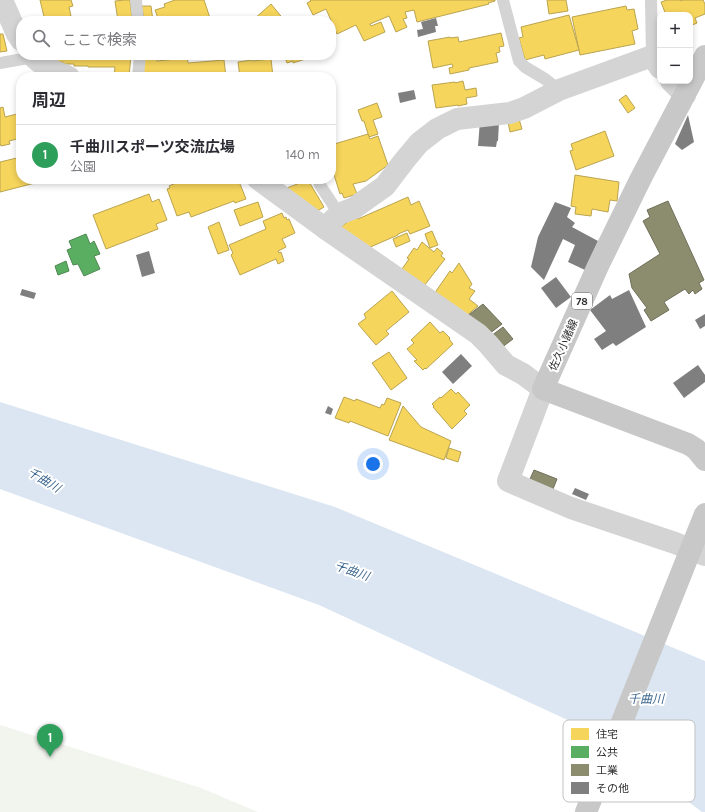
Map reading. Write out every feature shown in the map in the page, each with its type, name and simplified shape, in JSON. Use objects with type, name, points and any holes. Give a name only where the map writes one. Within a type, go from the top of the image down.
[{"type":"main road","name":"佐久小諸線","points":[[543,389],[598,266],[641,178],[678,88],[700,78],[705,56]]},
{"type":"main road","points":[[543,389],[688,444],[696,449],[705,460]]},
{"type":"main road","points":[[623,720],[683,569],[698,552],[705,514]]},
{"type":"main road","points":[[586,812],[590,802]]},
{"type":"street","points":[[2,0],[16,32]]},
{"type":"street","points":[[37,60],[44,66],[57,72]]},
{"type":"street","points":[[332,221],[354,208],[385,186],[419,143],[437,129],[457,119],[510,112],[524,108],[558,90],[656,62]]},
{"type":"street","points":[[267,184],[332,221],[478,334],[506,365],[523,374],[543,389],[508,481],[571,508],[675,542],[698,552]]},
{"type":"lane","points":[[136,0],[138,16]]},
{"type":"lane","points":[[503,0],[520,61],[525,67],[558,90]]},
{"type":"lane","points":[[652,0],[656,62]]},
{"type":"lane","points":[[0,63],[16,60]]},
{"type":"lane","points":[[138,72],[140,60]]},
{"type":"lane","points":[[320,184],[332,221]]},
{"type":"shaded area","points":[[0,725],[201,788],[258,812],[0,812]]},
{"type":"water","name":"千曲川","points":[[0,402],[335,507],[705,661],[705,812],[702,812],[689,802],[695,802],[695,720],[568,720],[319,605],[0,489]]},
{"type":"building: 住宅","points":[[40,0],[71,0],[73,6],[69,7],[71,16],[44,16]]},
{"type":"building: 住宅","points":[[130,0],[132,16],[117,16],[115,1]]},
{"type":"building: 住宅","points":[[175,0],[204,0],[209,16],[157,16],[155,10],[165,7],[164,4]]},
{"type":"building: 住宅","points":[[310,0],[495,0],[488,3],[489,4],[417,22],[414,10],[405,12],[407,18],[403,19],[407,27],[396,32],[389,16],[370,24],[371,26],[381,22],[385,32],[364,41],[356,25],[337,34],[336,16],[329,16],[326,9],[313,15],[307,3],[311,1]]},
{"type":"building: 住宅","points":[[547,0],[566,0],[568,11],[549,14]]},
{"type":"building: 住宅","points":[[667,0],[703,0],[705,4],[705,14],[695,18],[697,23],[693,25],[693,12],[665,12],[661,2]]},
{"type":"building: 住宅","points":[[271,4],[281,16],[258,16]]},
{"type":"building: 住宅","points":[[142,6],[151,6],[152,16],[143,16]]},
{"type":"building: 住宅","points":[[626,6],[627,10],[634,9],[638,29],[632,31],[635,44],[580,55],[572,17]]},
{"type":"building: 住宅","points":[[569,15],[579,50],[545,59],[544,55],[525,60],[519,38],[523,37],[521,27]]},
{"type":"building: 住宅","points":[[501,33],[504,46],[499,47],[500,52],[496,53],[498,62],[469,68],[469,70],[450,74],[449,68],[453,67],[452,64],[433,68],[428,41],[458,37],[459,42]]},
{"type":"building: 住宅","points":[[0,34],[3,34],[7,51],[0,52]]},
{"type":"building: 住宅","points":[[55,60],[131,60],[129,72],[114,72],[115,67],[74,66],[74,64],[55,62]]},
{"type":"building: 住宅","points":[[143,60],[188,60],[188,63],[224,60],[225,72],[142,72]]},
{"type":"building: 住宅","points":[[271,60],[272,72],[239,72],[238,62]]},
{"type":"building: 住宅","points":[[286,60],[302,60],[293,63],[293,61],[287,63]]},
{"type":"building: 住宅","points":[[463,81],[465,90],[476,88],[477,96],[466,98],[467,104],[436,108],[432,85]]},
{"type":"building: 住宅","points":[[626,95],[635,108],[628,113],[619,100]]},
{"type":"building: 住宅","points":[[377,103],[382,117],[373,120],[378,134],[369,137],[364,121],[362,121],[358,110]]},
{"type":"building: 住宅","points":[[3,107],[5,117],[16,114],[16,139],[9,141],[10,144],[1,146],[0,143],[0,108]]},
{"type":"building: 住宅","points":[[519,119],[522,129],[510,132],[508,122]]},
{"type":"building: 住宅","points":[[605,131],[614,156],[576,170],[570,151],[573,150],[571,144]]},
{"type":"building: 住宅","points":[[368,134],[370,139],[378,136],[388,165],[366,181],[353,184],[357,194],[344,198],[342,193],[340,194],[336,181],[336,144]]},
{"type":"building: 住宅","points":[[16,158],[16,184],[31,184],[0,192],[0,162]]},
{"type":"building: 住宅","points":[[575,175],[619,182],[617,201],[610,200],[608,212],[592,209],[591,216],[575,214],[576,207],[571,206]]},
{"type":"building: 住宅","points":[[174,184],[240,184],[246,199],[235,203],[234,201],[191,217],[189,212],[177,216],[167,189],[170,188],[169,186]]},
{"type":"building: 住宅","points":[[297,184],[310,184],[324,207],[314,213],[284,189]]},
{"type":"building: 住宅","points":[[149,194],[152,202],[159,199],[167,220],[156,224],[158,229],[106,249],[93,215]]},
{"type":"building: 住宅","points":[[408,197],[411,205],[419,201],[430,226],[410,234],[408,230],[368,248],[341,227],[355,216],[358,219]]},
{"type":"building: 住宅","points":[[258,202],[263,217],[240,226],[234,210]]},
{"type":"building: 住宅","points":[[282,213],[284,218],[286,217],[287,220],[289,219],[295,233],[282,239],[286,247],[278,251],[279,253],[281,252],[284,261],[278,264],[276,259],[240,275],[231,255],[233,253],[229,245],[266,229],[263,221]]},
{"type":"building: 住宅","points":[[219,222],[229,250],[218,254],[208,227]]},
{"type":"building: 住宅","points":[[432,231],[438,245],[430,248],[425,234]]},
{"type":"building: 住宅","points":[[407,233],[410,241],[396,247],[393,239]]},
{"type":"building: 住宅","points":[[422,242],[434,252],[437,248],[443,253],[441,256],[445,259],[424,286],[402,269],[414,248],[417,250]]},
{"type":"building: 住宅","points":[[459,263],[472,284],[469,288],[475,291],[469,299],[478,306],[465,317],[434,294],[450,271],[452,273]]},
{"type":"building: 住宅","points":[[392,291],[409,312],[386,331],[389,334],[376,345],[358,324],[366,318],[364,314]]},
{"type":"building: 住宅","points":[[430,322],[440,333],[443,331],[450,338],[449,339],[453,344],[426,369],[425,368],[423,370],[414,361],[417,360],[407,349],[414,343],[411,340]]},
{"type":"building: 住宅","points":[[389,352],[407,378],[391,390],[372,363]]},
{"type":"building: 住宅","points":[[451,389],[456,394],[458,392],[470,405],[464,411],[467,414],[452,429],[432,404]]},
{"type":"building: 住宅","points":[[344,397],[355,401],[356,399],[380,408],[382,404],[384,405],[387,398],[401,403],[388,436],[350,421],[349,423],[335,418]]},
{"type":"building: 住宅","points":[[403,406],[421,427],[451,441],[444,460],[389,440]]},
{"type":"building: 住宅","points":[[449,448],[461,452],[458,462],[446,458]]},
{"type":"building: 公共","points":[[86,234],[90,244],[94,241],[100,254],[94,256],[100,269],[84,276],[78,264],[73,265],[67,250],[72,248],[69,241]]},
{"type":"building: 公共","points":[[66,261],[69,271],[58,275],[55,266]]},
{"type":"building: 工業","points":[[668,201],[704,280],[699,283],[702,289],[695,294],[693,290],[689,294],[685,289],[664,302],[669,310],[651,321],[644,310],[647,308],[632,288],[629,274],[660,254],[643,221],[650,217],[647,210]]},
{"type":"building: 工業","points":[[483,304],[502,324],[489,334],[466,317]]},
{"type":"building: 工業","points":[[503,327],[513,339],[501,348],[491,336]]},
{"type":"building: 工業","points":[[534,470],[557,479],[553,489],[530,479]]},
{"type":"building: その他","points":[[436,18],[438,26],[435,26],[436,32],[418,37],[417,30],[423,29],[421,22]]},
{"type":"building: その他","points":[[414,90],[416,99],[400,103],[398,93]]},
{"type":"building: その他","points":[[688,115],[694,142],[682,150],[675,144]]},
{"type":"building: その他","points":[[480,121],[499,122],[498,141],[496,147],[478,146]]},
{"type":"building: その他","points":[[555,202],[571,208],[567,217],[575,223],[572,227],[598,241],[585,270],[568,262],[575,245],[563,239],[544,280],[531,267],[538,237]]},
{"type":"building: その他","points":[[149,251],[155,273],[142,277],[136,255]]},
{"type":"building: その他","points":[[556,277],[571,297],[556,308],[541,288]]},
{"type":"building: その他","points":[[22,289],[36,293],[34,299],[20,295]]},
{"type":"building: その他","points":[[629,290],[646,327],[616,346],[613,343],[602,350],[594,339],[606,331],[590,310],[610,295],[612,299]]},
{"type":"building: その他","points":[[705,314],[705,326],[700,329],[695,320]]},
{"type":"building: その他","points":[[461,354],[472,366],[453,384],[442,372]]},
{"type":"building: その他","points":[[698,365],[705,375],[705,382],[684,398],[673,383]]},
{"type":"building: その他","points":[[328,406],[333,409],[331,415],[325,413]]},
{"type":"building: その他","points":[[575,488],[589,494],[586,500],[572,494]]},
{"type":"place","name":"千曲川スポーツ交流広場","points":[[50,757]]}]
